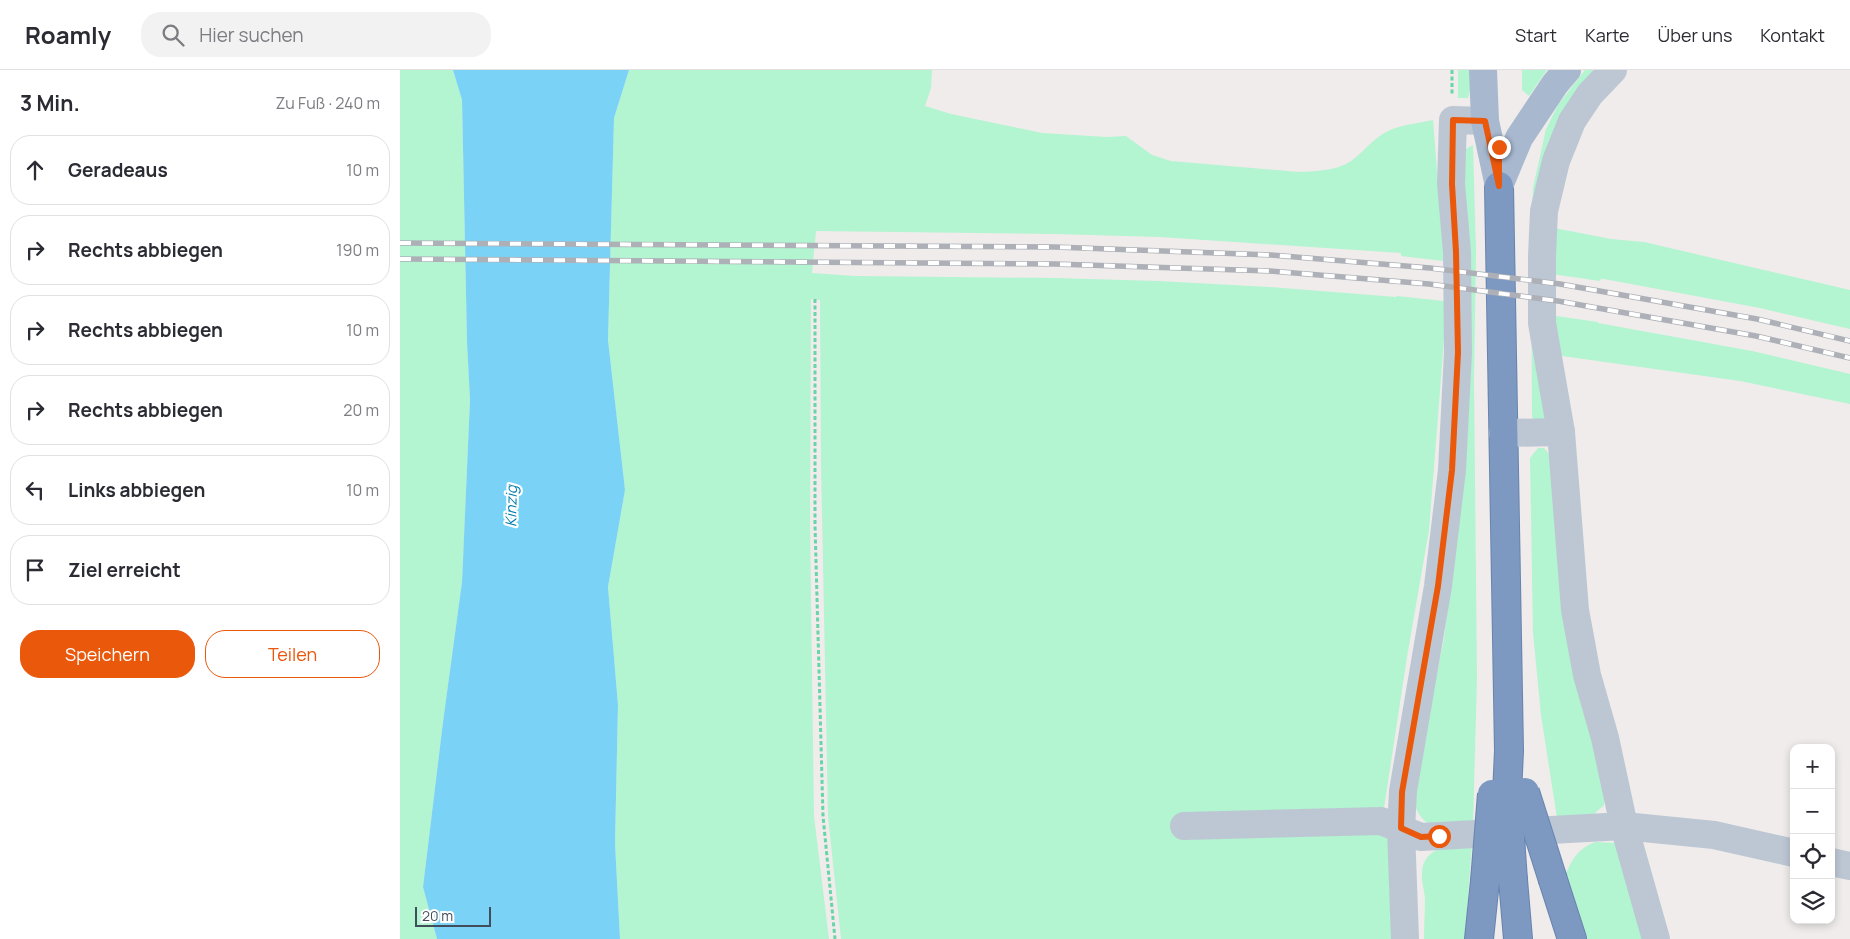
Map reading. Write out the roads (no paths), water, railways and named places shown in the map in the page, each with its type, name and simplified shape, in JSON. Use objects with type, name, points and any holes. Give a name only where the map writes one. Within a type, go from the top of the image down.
[{"type":"highway","points":[[1499,186],[1508,794],[1518,939]]},
{"type":"highway","points":[[1508,794],[1553,880],[1572,939]]},
{"type":"highway","points":[[1479,939],[1484,881],[1508,794]]},
{"type":"main road","points":[[1483,70],[1485,121],[1499,186]]},
{"type":"main road","points":[[1499,70],[1499,186]]},
{"type":"main road","points":[[1499,186],[1519,138],[1555,84],[1567,70]]},
{"type":"street","points":[[1613,70],[1590,94],[1572,121],[1556,161],[1544,211],[1542,323],[1561,432],[1575,610],[1587,675],[1605,738],[1624,826],[1656,939]]},
{"type":"street","points":[[1405,939],[1401,828],[1402,792],[1438,586],[1452,470],[1458,352],[1456,252],[1452,184],[1453,120],[1485,121]]},
{"type":"street","points":[[1503,433],[1561,432]]},
{"type":"street","points":[[1184,826],[1381,821],[1421,837],[1624,826],[1714,835],[1790,852]]},
{"type":"street","points":[[1835,863],[1850,866]]},
{"type":"water","name":"Kinzig","points":[[453,70],[629,70],[614,118],[608,340],[625,490],[608,587],[618,705],[615,843],[620,939],[437,939],[423,887],[462,582],[470,400],[462,100]]},
{"type":"railway","points":[[400,243],[1055,247],[1271,255],[1430,268],[1560,284],[1757,319],[1850,341]]},
{"type":"railway","points":[[400,259],[1055,264],[1270,271],[1429,284],[1558,301],[1756,336],[1850,358]]}]
